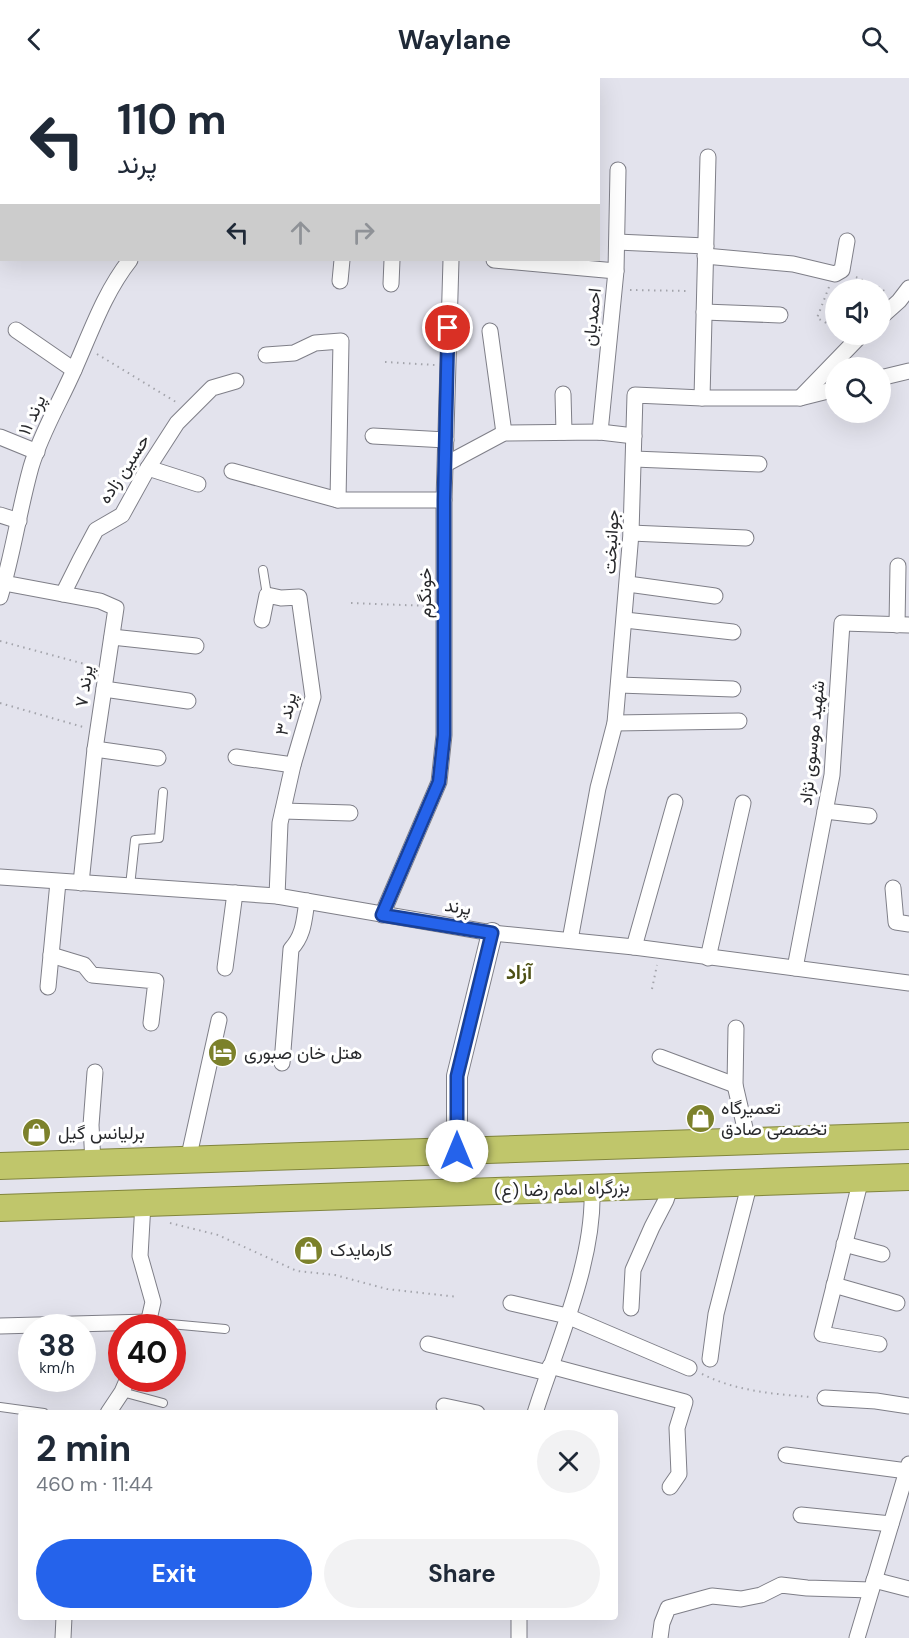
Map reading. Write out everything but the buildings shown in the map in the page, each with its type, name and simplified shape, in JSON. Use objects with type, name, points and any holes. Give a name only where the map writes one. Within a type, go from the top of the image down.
[{"type":"highway","points":[[0,1166],[909,1136]]},
{"type":"highway","name":"بزرگراه امام رضا (ع)","points":[[0,1208],[143,1209],[592,1188],[909,1177]]},
{"type":"street","points":[[702,398],[708,157]]},
{"type":"street","name":"احمدیان","points":[[600,432],[615,290],[618,170]]},
{"type":"street","points":[[617,242],[706,251],[838,272],[847,241]]},
{"type":"street","name":"پرند ۱۱","points":[[2,590],[37,452],[95,318],[129,261]]},
{"type":"street","points":[[340,281],[342,261]]},
{"type":"street","points":[[391,284],[392,261]]},
{"type":"street","name":"خونگرم","points":[[382,915],[441,774],[444,735],[444,500],[451,261]]},
{"type":"street","points":[[505,261],[616,271]]},
{"type":"street","points":[[891,308],[909,288]]},
{"type":"street","points":[[704,312],[780,315]]},
{"type":"street","points":[[16,330],[74,370]]},
{"type":"street","points":[[490,331],[504,433]]},
{"type":"street","points":[[266,355],[294,353],[315,343],[341,341],[338,500]]},
{"type":"street","points":[[800,398],[851,345]]},
{"type":"street","points":[[891,375],[909,371]]},
{"type":"street","name":"حسین زاده","points":[[63,594],[96,530],[122,515],[148,468],[177,423],[212,388],[236,381]]},
{"type":"street","name":"جوانبخت","points":[[570,940],[598,788],[615,723],[632,533],[635,395],[800,398],[825,392]]},
{"type":"street","points":[[564,394],[564,432]]},
{"type":"street","points":[[446,464],[504,433],[600,432],[634,436]]},
{"type":"street","points":[[374,436],[446,440]]},
{"type":"street","points":[[0,437],[37,452]]},
{"type":"street","points":[[634,459],[759,464]]},
{"type":"street","points":[[148,468],[198,484]]},
{"type":"street","points":[[232,471],[338,500],[444,500]]},
{"type":"street","points":[[0,515],[19,521]]},
{"type":"street","points":[[632,533],[746,538]]},
{"type":"street","points":[[898,566],[903,625]]},
{"type":"street","points":[[628,584],[715,596]]},
{"type":"street","name":"پرند ۷","points":[[2,590],[63,594],[100,601],[116,608],[95,749],[81,883]]},
{"type":"street","points":[[262,620],[267,595]]},
{"type":"street","name":"پرند ۳","points":[[267,595],[281,598],[299,597],[313,697],[293,765],[280,823],[277,896]]},
{"type":"street","points":[[625,620],[733,632]]},
{"type":"street","name":"شهید موسوی نژاد","points":[[795,968],[831,775],[842,623],[903,625]]},
{"type":"street","points":[[112,637],[196,646]]},
{"type":"street","points":[[619,686],[733,689]]},
{"type":"street","points":[[104,689],[188,701]]},
{"type":"street","points":[[615,723],[739,721]]},
{"type":"street","points":[[95,749],[158,758]]},
{"type":"street","points":[[236,757],[293,765]]},
{"type":"street","points":[[634,947],[675,802]]},
{"type":"street","points":[[708,958],[743,803]]},
{"type":"street","points":[[283,811],[350,813]]},
{"type":"street","points":[[825,811],[869,816]]},
{"type":"street","name":"پرند","points":[[0,877],[277,896],[492,933],[634,947],[909,983]]},
{"type":"street","points":[[48,987],[58,882]]},
{"type":"street","points":[[893,888],[896,922],[909,924]]},
{"type":"street","points":[[225,968],[235,893]]},
{"type":"street","points":[[282,1063],[291,949],[302,933],[307,901]]},
{"type":"street","points":[[457,1151],[457,1076],[492,933]]},
{"type":"street","points":[[51,955],[84,965],[92,975],[156,981],[151,1023]]},
{"type":"street","points":[[188,1160],[219,1020]]},
{"type":"street","points":[[736,1028],[735,1085],[748,1141]]},
{"type":"street","points":[[660,1057],[735,1085]]},
{"type":"street","points":[[93,1163],[91,1125],[95,1072]]},
{"type":"street","points":[[861,1179],[822,1334],[879,1344]]},
{"type":"street","points":[[710,1359],[716,1314],[750,1182]]},
{"type":"street","points":[[631,1308],[633,1270],[671,1185]]},
{"type":"street","points":[[536,1410],[580,1279],[593,1208],[592,1188]]},
{"type":"street","points":[[143,1209],[140,1256],[153,1302],[150,1314]]},
{"type":"street","points":[[844,1244],[882,1254]]},
{"type":"street","points":[[834,1285],[897,1303]]},
{"type":"street","points":[[511,1303],[567,1316],[689,1368]]},
{"type":"street","points":[[0,1326],[108,1325]]},
{"type":"street","points":[[428,1344],[685,1402],[677,1428],[679,1474],[670,1487]]},
{"type":"street","points":[[110,1410],[121,1392]]},
{"type":"street","points":[[825,1398],[876,1401],[909,1406]]},
{"type":"street","points":[[444,1406],[463,1410]]},
{"type":"street","points":[[786,1455],[908,1467],[857,1638]]},
{"type":"street","points":[[801,1515],[891,1524]]},
{"type":"street","points":[[660,1638],[662,1623],[668,1608],[712,1596],[741,1599],[761,1595],[781,1585],[807,1588],[872,1585],[909,1588]]},
{"type":"street","points":[[63,1638],[64,1620]]},
{"type":"street","points":[[519,1620],[519,1638]]},
{"type":"lane","points":[[263,570],[267,595]]},
{"type":"lane","points":[[130,886],[135,840],[159,838],[163,792]]},
{"type":"lane","points":[[186,1327],[225,1329]]},
{"type":"lane","points":[[140,1392],[163,1403]]},
{"type":"lane","points":[[0,1407],[22,1410]]},
{"type":"path","points":[[835,279],[838,272],[878,287],[899,301]]},
{"type":"path","points":[[615,290],[705,291]]},
{"type":"path","points":[[825,300],[817,318],[825,322]]},
{"type":"path","points":[[84,346],[190,411]]},
{"type":"path","points":[[385,362],[447,366]]},
{"type":"path","points":[[351,603],[411,606],[444,604]]},
{"type":"path","points":[[0,641],[106,670]]},
{"type":"path","points":[[0,704],[98,730]]},
{"type":"path","points":[[652,988],[659,951]]},
{"type":"path","points":[[143,1209],[218,1235],[297,1271],[335,1275],[387,1288],[458,1297]]},
{"type":"path","points":[[689,1368],[716,1381],[761,1393],[825,1398]]},
{"type":"place","name":"هتل خان صبوری","points":[[223,1053]]},
{"type":"place","name":"تعمیرگاه تخصصی صادق","points":[[700,1118]]},
{"type":"place","name":"برلیانس گیل","points":[[37,1133]]},
{"type":"place","name":"کارمایدک","points":[[309,1250]]},
{"type":"district","name":"آزاد","points":[[519,972]]},
{"type":"route","points":[[448,328],[444,500],[444,735],[441,774],[382,915],[492,933],[457,1076],[457,1151]]}]
